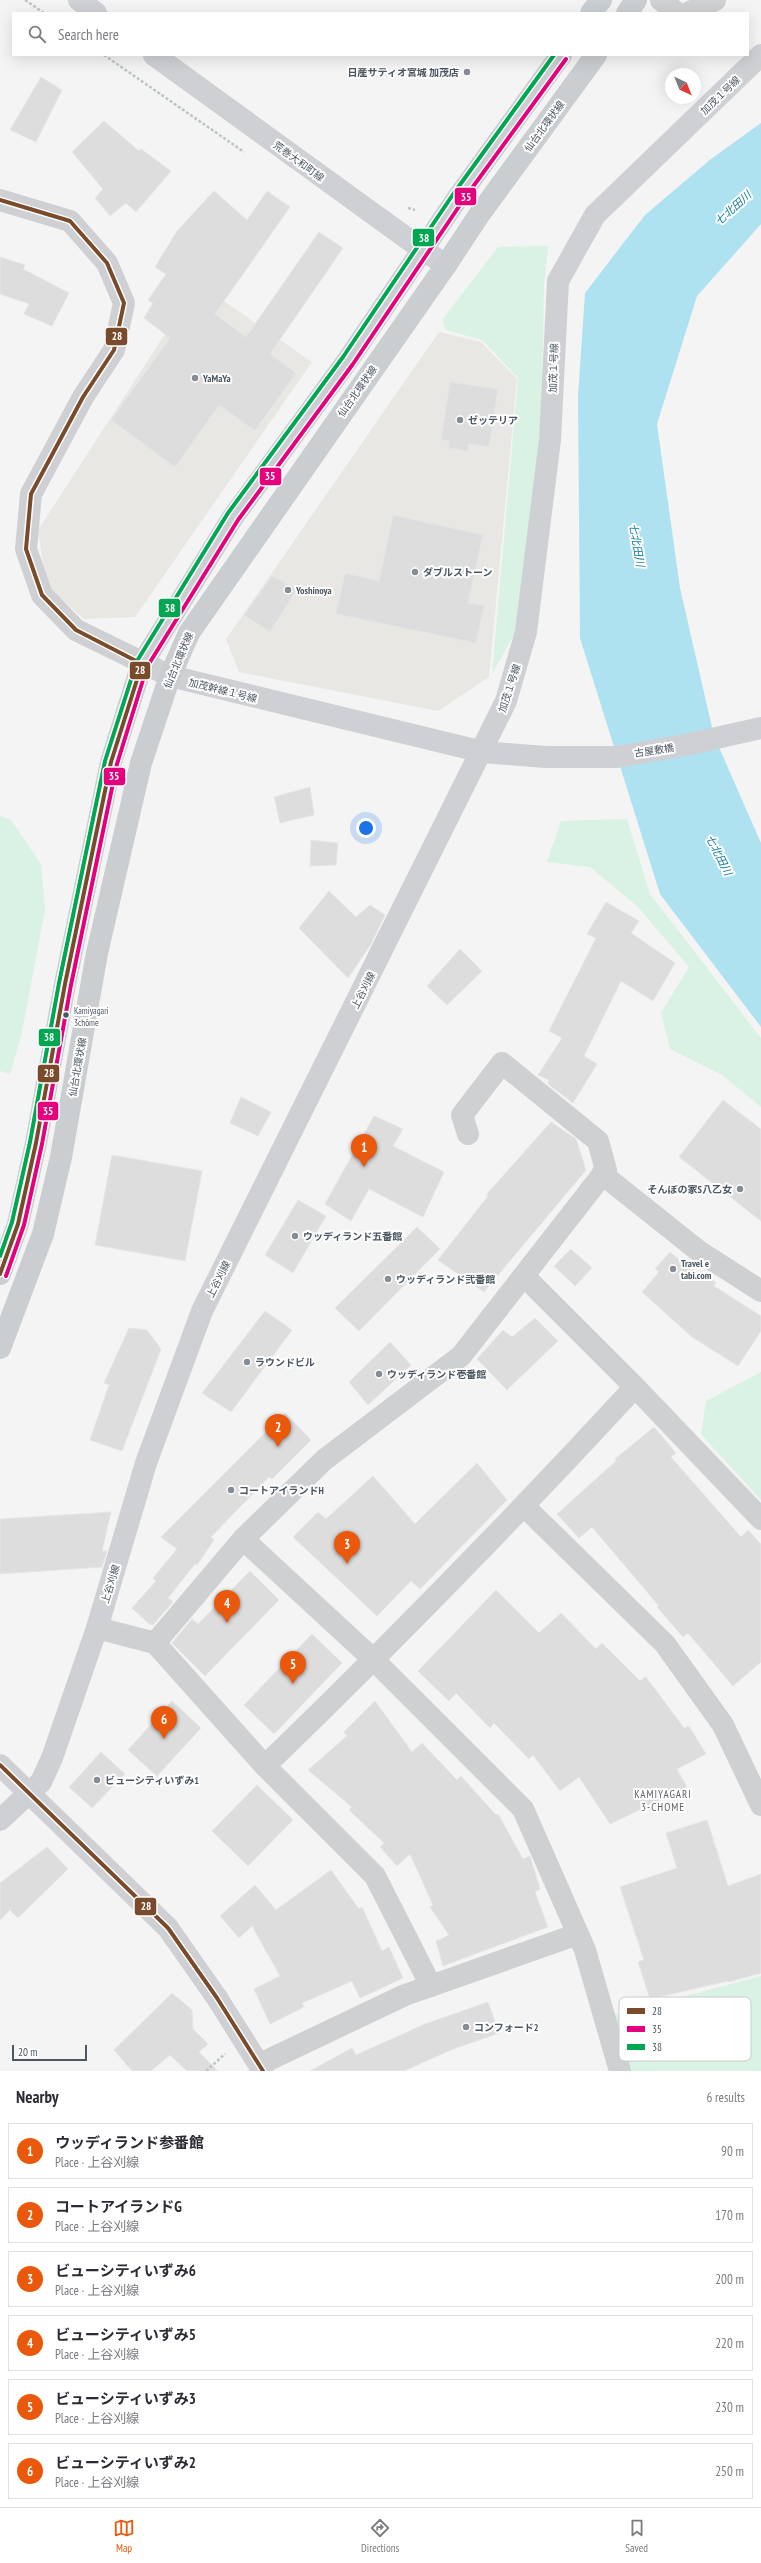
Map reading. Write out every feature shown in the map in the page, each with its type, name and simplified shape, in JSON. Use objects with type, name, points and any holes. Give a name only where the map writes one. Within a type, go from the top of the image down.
[{"type":"main road","points":[[593,12],[601,0]]},
{"type":"main road","points":[[628,12],[636,0]]},
{"type":"main road","points":[[0,1274],[18,1224],[36,1143],[65,984],[111,762],[142,664],[233,517],[348,360],[423,250],[560,56]]},
{"type":"main road","name":"仙台北環状線","points":[[0,1348],[43,1234],[61,1157],[97,953],[141,763],[170,676],[189,633],[446,265],[479,215],[595,56]]},
{"type":"street","points":[[79,0],[95,12]]},
{"type":"street","points":[[661,0],[676,12]]},
{"type":"street","points":[[690,12],[715,0]]},
{"type":"street","name":"加茂１号線","points":[[483,752],[506,701],[526,632],[550,440],[558,281],[595,215],[761,55]]},
{"type":"street","name":"荒巻大和町線","points":[[155,56],[423,250],[446,265]]},
{"type":"street","name":"加茂幹線１号線","points":[[0,200],[70,221],[106,263],[124,303],[114,350],[83,397],[31,494],[26,549],[42,595],[76,630],[142,664],[170,676],[483,752],[544,757]]},
{"type":"street","name":"古屋敷橋","points":[[544,757],[617,757],[685,745],[761,728]]},
{"type":"street","name":"上谷刈線","points":[[0,1820],[31,1793],[41,1782],[52,1758],[97,1628],[146,1463],[202,1311],[483,752]]},
{"type":"street","points":[[155,1643],[243,1539],[324,1460],[462,1356],[606,1170],[598,1141],[502,1063],[462,1114],[468,1134]]},
{"type":"street","points":[[602,1174],[700,1252],[761,1291]]},
{"type":"street","points":[[524,1276],[635,1387],[761,1518]]},
{"type":"street","points":[[265,1766],[374,1660],[524,1507],[635,1387]]},
{"type":"street","points":[[524,1507],[665,1644],[723,1725],[761,1805]]},
{"type":"street","points":[[243,1539],[374,1660],[523,1809],[585,1950],[620,2071]]},
{"type":"street","points":[[97,1628],[155,1643],[265,1766],[375,1876],[430,1986]]},
{"type":"street","points":[[0,1765],[31,1793],[168,1928],[261,2067],[405,1995],[578,1934]]},
{"type":"path","points":[[25,0],[43,12]]},
{"type":"path","points":[[105,56],[247,154]]},
{"type":"path","points":[[206,2071],[227,2052]]},
{"type":"shaded area","points":[[198,283],[312,362],[135,617],[84,619],[46,586],[38,530]]},
{"type":"shaded area","points":[[439,332],[481,342],[517,379],[489,677],[438,711],[239,672],[226,639]]},
{"type":"green space","points":[[548,246],[544,287],[541,435],[517,629],[492,674],[518,378],[482,340],[446,330],[442,320],[498,247]]},
{"type":"green space","points":[[0,816],[11,820],[41,864],[45,910],[21,1037],[10,1074],[0,1071]]},
{"type":"green space","points":[[627,819],[650,894],[761,1038],[761,1107],[722,1075],[670,1049],[661,1013],[689,967],[638,907],[590,867],[547,862],[561,821]]},
{"type":"green space","points":[[761,1372],[761,1500],[701,1434],[706,1401]]},
{"type":"green space","points":[[761,1976],[761,2071],[629,2071],[626,2061],[751,2061],[751,1997],[682,1997]]},
{"type":"green space","points":[[619,2014],[619,2034],[614,2015]]},
{"type":"water","name":"七北田川","points":[[761,123],[761,224],[697,296],[657,424],[680,588],[714,736],[761,843],[761,1027],[660,894],[580,638],[578,396],[585,293],[645,215],[711,159]]},
{"type":"building","points":[[41,77],[62,90],[36,142],[10,130]]},
{"type":"building","points":[[104,121],[139,151],[141,149],[171,171],[136,212],[126,203],[110,216],[95,198],[103,189],[72,152]]},
{"type":"building","points":[[214,191],[247,220],[267,191],[290,207],[215,314],[246,337],[319,232],[343,248],[270,354],[296,373],[255,431],[219,405],[175,467],[111,420],[170,338],[144,318],[153,303],[148,300],[166,274],[155,267],[177,231]]},
{"type":"building","points":[[0,257],[25,265],[23,269],[69,293],[52,326],[24,314],[29,304],[0,294]]},
{"type":"building","points":[[450,382],[498,389],[489,447],[469,444],[468,451],[448,448],[449,441],[441,440]]},
{"type":"building","points":[[393,515],[483,535],[468,603],[484,606],[476,643],[336,614],[345,573],[379,581]]},
{"type":"building","points":[[272,576],[297,589],[270,632],[244,615]]},
{"type":"building","points":[[310,787],[314,815],[280,823],[274,797]]},
{"type":"building","points":[[311,840],[338,843],[336,865],[310,866]]},
{"type":"building","points":[[329,891],[356,917],[370,905],[385,915],[371,944],[348,978],[299,928]]},
{"type":"building","points":[[606,902],[639,921],[631,933],[675,963],[653,1001],[621,981],[584,1056],[597,1064],[573,1103],[548,1084],[549,1080],[538,1075],[562,1038],[549,1031],[596,938],[587,934]]},
{"type":"building","points":[[460,949],[482,971],[447,1005],[427,986]]},
{"type":"building","points":[[241,1097],[271,1112],[258,1136],[230,1123]]},
{"type":"building","name":"そんぽの家S八乙女","points":[[723,1100],[761,1129],[761,1221],[679,1157]]},
{"type":"building","points":[[374,1116],[403,1129],[393,1146],[444,1172],[423,1217],[369,1189],[351,1221],[325,1204]]},
{"type":"building","points":[[551,1122],[576,1139],[586,1170],[484,1292],[438,1260],[488,1196],[486,1195]]},
{"type":"building","points":[[112,1155],[202,1171],[185,1261],[95,1245]]},
{"type":"building","name":"ウッディランド五番館","points":[[298,1200],[326,1216],[293,1273],[265,1255]]},
{"type":"building","name":"ウッディランド弐番館","points":[[417,1227],[440,1249],[359,1331],[335,1308]]},
{"type":"building","points":[[571,1249],[592,1268],[575,1286],[554,1266]]},
{"type":"building","points":[[670,1252],[697,1275],[701,1271],[716,1283],[714,1286],[761,1316],[761,1331],[738,1366],[692,1337],[642,1292],[659,1272],[655,1269]]},
{"type":"building","name":"ラウンドビル","points":[[265,1311],[292,1330],[231,1412],[202,1393]]},
{"type":"building","points":[[535,1318],[558,1341],[507,1390],[477,1359],[503,1330],[512,1337]]},
{"type":"building","points":[[129,1328],[147,1330],[161,1349],[122,1451],[90,1440],[109,1385],[104,1383]]},
{"type":"building","name":"ウッディランド壱番館","points":[[390,1342],[411,1365],[368,1405],[349,1382]]},
{"type":"building","points":[[285,1413],[311,1440],[272,1479],[269,1477],[211,1537],[214,1540],[197,1565],[195,1564],[168,1598],[173,1602],[153,1625],[148,1623],[132,1608],[156,1581],[153,1578],[177,1549],[161,1537]]},
{"type":"building","points":[[654,1427],[676,1453],[671,1457],[741,1537],[748,1530],[761,1544],[761,1662],[733,1686],[688,1633],[683,1637],[657,1607],[659,1606],[592,1527],[579,1538],[557,1514],[616,1461],[615,1459]]},
{"type":"building","points":[[477,1463],[507,1500],[420,1589],[411,1581],[377,1616],[293,1537],[318,1512],[326,1519],[373,1476],[415,1524]]},
{"type":"building","points":[[111,1512],[102,1551],[107,1551],[102,1567],[0,1574],[0,1519]]},
{"type":"building","points":[[250,1571],[279,1600],[205,1676],[172,1643],[192,1619],[198,1624]]},
{"type":"building","points":[[496,1590],[539,1633],[561,1613],[596,1649],[602,1643],[640,1681],[646,1677],[684,1728],[689,1726],[706,1754],[677,1769],[687,1787],[610,1824],[579,1777],[560,1791],[533,1755],[529,1759],[494,1723],[490,1728],[456,1693],[449,1701],[418,1671]]},
{"type":"building","points":[[312,1634],[342,1663],[274,1734],[244,1705]]},
{"type":"building","points":[[172,1701],[201,1728],[157,1776],[128,1750]]},
{"type":"building","points":[[375,1701],[412,1752],[422,1743],[457,1780],[461,1776],[496,1815],[498,1814],[523,1859],[530,1856],[540,1889],[535,1892],[548,1927],[443,1966],[436,1941],[449,1935],[430,1907],[433,1905],[410,1854],[397,1866],[380,1847],[384,1843],[349,1810],[352,1807],[308,1770],[347,1736],[344,1732]]},
{"type":"building","name":"ビューシティいずみ1","points":[[101,1752],[125,1774],[92,1808],[69,1787]]},
{"type":"building","points":[[257,1785],[293,1820],[248,1866],[212,1831]]},
{"type":"building","points":[[707,1820],[728,1886],[761,1874],[761,1973],[729,1982],[659,1997],[649,1997],[638,1962],[644,1960],[620,1887],[677,1868],[666,1833]]},
{"type":"building","points":[[47,1847],[68,1869],[18,1918],[10,1910],[0,1920],[0,1883]]},
{"type":"building","points":[[331,1870],[359,1909],[362,1907],[382,1951],[389,1947],[403,1978],[360,1998],[352,1981],[302,2003],[304,2007],[270,2024],[254,1989],[280,1976],[252,1926],[239,1938],[220,1916],[255,1885],[276,1910]]},
{"type":"building","points":[[172,1993],[192,2010],[193,2029],[208,2044],[199,2052],[218,2071],[187,2071],[170,2055],[151,2071],[132,2071],[114,2050]]},
{"type":"building","points":[[488,2002],[499,2033],[451,2050],[404,2071],[310,2071],[352,2048],[356,2055],[425,2024]]},
{"type":"transit line","name":"38","points":[[0,1256],[12,1222],[30,1142],[59,983],[105,761],[137,661],[228,513],[343,357],[454,193],[553,56]]},
{"type":"transit line","name":"35","points":[[6,1276],[24,1225],[42,1144],[71,985],[117,764],[147,667],[238,520],[353,364],[464,199],[566,59]]},
{"type":"transit line","name":"28","points":[[0,200],[70,221],[107,263],[124,303],[114,350],[83,397],[31,494],[26,549],[42,595],[76,630],[142,664],[111,762],[65,984],[36,1143],[18,1224],[0,1274]]},
{"type":"transit line","name":"28","points":[[0,1765],[168,1928],[217,1998],[263,2071]]},
{"type":"place","name":"日産サティオ宮城 加茂店","points":[[467,72]]},
{"type":"place","name":"YaMaYa","points":[[195,378]]},
{"type":"place","name":"ゼッテリア","points":[[460,420]]},
{"type":"place","name":"ダブルストーン","points":[[415,572]]},
{"type":"place","name":"Yoshinoya","points":[[288,590]]},
{"type":"place","name":"Kamiyagari 3chōme","points":[[66,1015]]},
{"type":"place","name":"ウッディランド参番館","points":[[364,1167]]},
{"type":"place","name":"そんぽの家S八乙女","points":[[740,1189]]},
{"type":"place","name":"ウッディランド五番館","points":[[295,1236]]},
{"type":"place","name":"Travel e tabi.com","points":[[673,1269]]},
{"type":"place","name":"ウッディランド弐番館","points":[[388,1279]]},
{"type":"place","name":"ラウンドビル","points":[[247,1362]]},
{"type":"place","name":"ウッディランド壱番館","points":[[379,1374]]},
{"type":"place","name":"コートアイランドG","points":[[278,1447]]},
{"type":"place","name":"コートアイランドH","points":[[231,1490]]},
{"type":"place","name":"ビューシティいずみ6","points":[[347,1564]]},
{"type":"place","name":"ビューシティいずみ5","points":[[227,1623]]},
{"type":"place","name":"ビューシティいずみ3","points":[[293,1684]]},
{"type":"place","name":"ビューシティいずみ2","points":[[164,1739]]},
{"type":"place","name":"ビューシティいずみ1","points":[[97,1780]]},
{"type":"place","name":"コンフォード2","points":[[466,2027]]},
{"type":"district","name":"KAMIYAGARI 3-CHOME","points":[[663,1800]]}]
